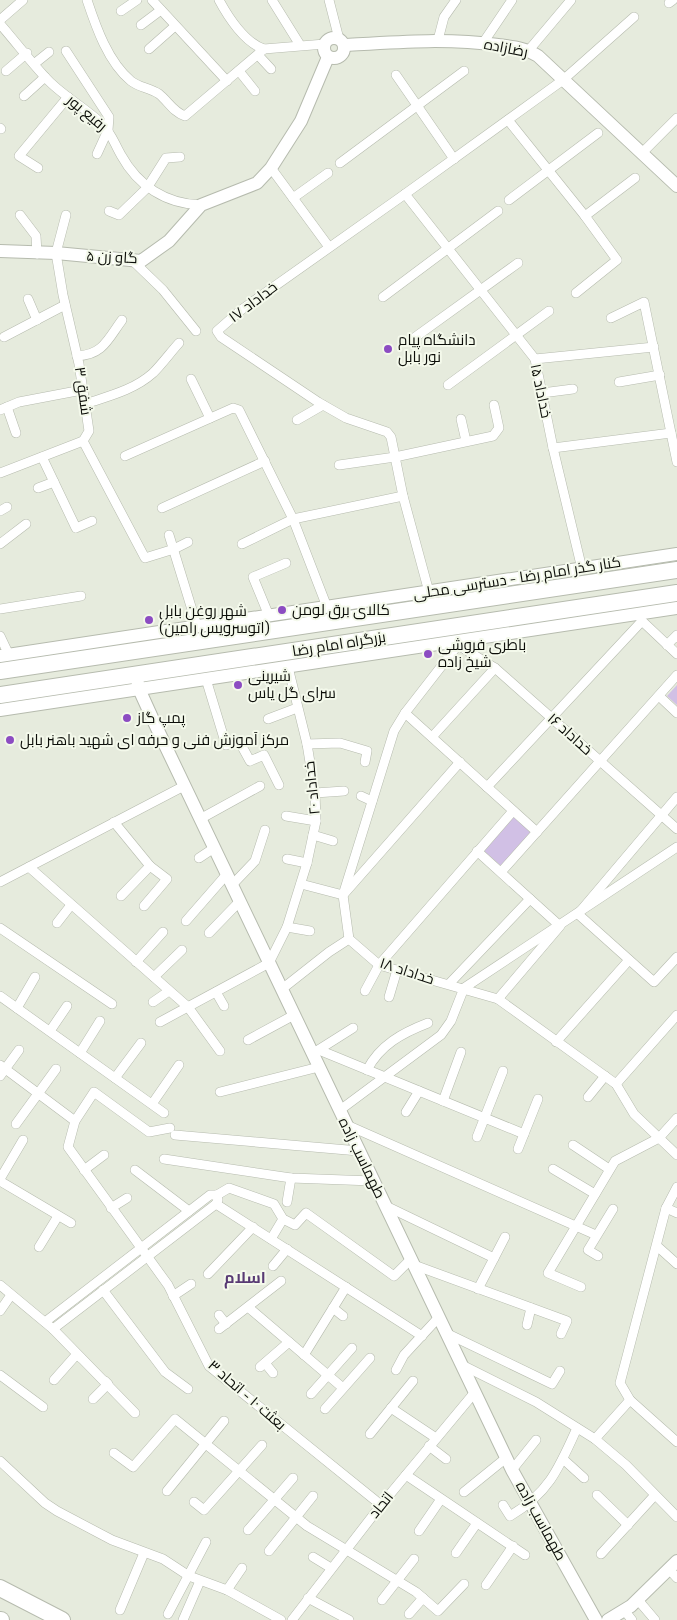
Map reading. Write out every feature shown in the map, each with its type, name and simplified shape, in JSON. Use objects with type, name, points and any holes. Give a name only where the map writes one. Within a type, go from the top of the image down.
[{"type":"highway","name":"بزرگراه امام رضا","points":[[0,671],[394,605],[470,601],[677,570]]},
{"type":"highway","name":"بزرگراه امام رضا","points":[[0,695],[22,691],[138,682],[296,650],[677,593]]},
{"type":"highway","points":[[0,1588],[62,1620]]},
{"type":"main road","points":[[331,38],[342,42],[340,57],[332,59],[328,57],[324,51],[325,44],[331,38]]},
{"type":"main road","name":"رضازاده","points":[[342,42],[438,40],[483,43],[529,50],[538,56],[677,186]]},
{"type":"main road","points":[[201,205],[257,183],[272,168],[301,121],[328,57]]},
{"type":"main road","name":"گاو زن ۵","points":[[0,251],[37,254],[56,253],[141,262],[169,241],[201,205]]},
{"type":"main road","name":"کنار گذر امام رضا - دسترسی محلی","points":[[5,655],[327,607],[394,605],[429,592],[677,554]]},
{"type":"main road","points":[[470,601],[515,579]]},
{"type":"main road","points":[[0,710],[138,682],[206,679],[459,643],[677,608]]},
{"type":"main road","points":[[296,650],[336,660]]},
{"type":"main road","name":"طهماسب زاده","points":[[138,682],[184,786],[294,1015],[316,1052],[319,1068],[509,1464],[596,1620]]},
{"type":"main road","points":[[0,704],[22,691]]},
{"type":"main road","points":[[608,1620],[628,1615],[638,1600],[674,1569]]},
{"type":"street","points":[[0,20],[23,0]]},
{"type":"street","points":[[87,0],[96,28],[121,70],[132,82],[149,87],[178,113],[185,116],[261,52],[300,45],[325,44]]},
{"type":"street","points":[[121,11],[137,0]]},
{"type":"street","points":[[219,0],[226,14],[261,52],[271,69]]},
{"type":"street","points":[[272,0],[300,45]]},
{"type":"street","points":[[329,0],[342,42]]},
{"type":"street","points":[[438,40],[444,17],[456,0]]},
{"type":"street","points":[[483,43],[512,0]]},
{"type":"street","points":[[529,50],[570,0]]},
{"type":"street","points":[[141,25],[158,4],[175,26],[227,81]]},
{"type":"street","name":"خداداد ۱۷","points":[[429,592],[403,496],[391,437],[387,432],[346,418],[323,405],[221,337],[217,331],[241,310],[563,80],[634,17]]},
{"type":"street","name":"رفیع پور","points":[[0,24],[45,77],[108,130],[134,175],[147,188],[166,198],[188,204],[201,205]]},
{"type":"street","points":[[148,49],[175,26]]},
{"type":"street","points":[[66,51],[109,117],[108,130],[98,154]]},
{"type":"street","points":[[34,64],[49,52]]},
{"type":"street","points":[[6,71],[27,54]]},
{"type":"street","points":[[239,71],[255,91]]},
{"type":"street","points":[[340,163],[464,71]]},
{"type":"street","points":[[396,75],[454,159]]},
{"type":"street","points":[[24,96],[45,77]]},
{"type":"street","points":[[38,168],[19,156],[29,147],[68,97]]},
{"type":"street","points":[[642,152],[677,118]]},
{"type":"street","points":[[508,120],[585,216],[617,260],[576,293]]},
{"type":"street","points":[[510,200],[598,134]]},
{"type":"street","points":[[109,211],[119,215],[147,188],[166,158],[180,157]]},
{"type":"street","points":[[272,168],[329,247]]},
{"type":"street","points":[[293,198],[328,173]]},
{"type":"street","points":[[585,216],[635,178]]},
{"type":"street","name":"خداداد ۱۵","points":[[405,194],[535,359],[553,448],[582,569]]},
{"type":"street","points":[[383,297],[498,210]]},
{"type":"street","points":[[20,215],[36,236],[37,254]]},
{"type":"street","points":[[56,253],[66,215]]},
{"type":"street","points":[[0,251],[0,256]]},
{"type":"street","name":"شفق ۳","points":[[56,253],[65,305],[77,356],[89,431],[83,441]]},
{"type":"street","points":[[133,261],[162,290],[196,331]]},
{"type":"street","points":[[414,338],[518,263]]},
{"type":"street","points":[[28,299],[37,320]]},
{"type":"street","points":[[611,318],[644,302],[677,462]]},
{"type":"street","points":[[4,337],[65,305]]},
{"type":"street","points":[[448,385],[549,311]]},
{"type":"street","points":[[77,356],[90,356],[99,351],[122,320]]},
{"type":"street","points":[[85,404],[121,392],[140,383],[154,372],[179,343]]},
{"type":"street","points":[[535,359],[654,347]]},
{"type":"street","points":[[619,382],[660,375]]},
{"type":"street","points":[[192,378],[210,418]]},
{"type":"street","points":[[542,393],[574,389]]},
{"type":"street","points":[[16,433],[4,409],[19,402],[82,390]]},
{"type":"street","points":[[297,420],[323,405]]},
{"type":"street","points":[[339,465],[395,457],[493,436],[499,428],[494,405]]},
{"type":"street","points":[[126,456],[233,408],[239,410],[293,519],[327,607]]},
{"type":"street","points":[[461,419],[466,441]]},
{"type":"street","points":[[553,448],[672,433]]},
{"type":"street","points":[[0,473],[83,441],[145,558],[174,550],[188,542]]},
{"type":"street","points":[[42,457],[76,528],[92,521]]},
{"type":"street","points":[[162,508],[265,461]]},
{"type":"street","points":[[38,488],[54,482]]},
{"type":"street","points":[[242,544],[293,519],[403,496]]},
{"type":"street","points":[[0,544],[26,524]]},
{"type":"street","points":[[170,535],[197,626]]},
{"type":"street","points":[[269,616],[253,577],[286,563]]},
{"type":"street","points":[[0,609],[82,596]]},
{"type":"street","points":[[487,787],[642,622],[677,654]]},
{"type":"street","points":[[667,645],[677,635]]},
{"type":"street","points":[[0,636],[5,655]]},
{"type":"street","points":[[282,989],[329,952],[350,939],[343,895],[394,731],[405,713],[459,643]]},
{"type":"street","name":"خداداد ۱۶","points":[[459,643],[495,668],[677,830]]},
{"type":"street","name":"خداداد ۲۰","points":[[269,963],[287,927],[307,863],[316,821],[315,793],[307,744],[288,667]]},
{"type":"street","points":[[432,737],[495,668]]},
{"type":"street","points":[[501,872],[677,676]]},
{"type":"street","points":[[206,679],[226,745],[239,741],[250,761],[264,755],[279,785]]},
{"type":"street","points":[[659,696],[677,713]]},
{"type":"street","points":[[268,719],[297,708]]},
{"type":"street","points":[[405,713],[537,832]]},
{"type":"street","points":[[307,744],[340,743],[367,751],[365,762]]},
{"type":"street","points":[[343,895],[460,762]]},
{"type":"street","points":[[0,882],[184,786]]},
{"type":"street","points":[[200,819],[260,786]]},
{"type":"street","points":[[315,793],[344,791]]},
{"type":"street","points":[[361,796],[372,801]]},
{"type":"street","points":[[578,914],[677,797]]},
{"type":"street","points":[[365,991],[379,965],[514,811]]},
{"type":"street","points":[[286,816],[316,821]]},
{"type":"street","points":[[114,822],[150,866],[167,878],[144,906]]},
{"type":"street","points":[[186,921],[229,880],[255,862],[265,830]]},
{"type":"street","points":[[312,835],[333,840]]},
{"type":"street","points":[[340,1110],[441,1035],[450,1022],[464,988],[677,847]]},
{"type":"street","points":[[199,858],[214,848]]},
{"type":"street","points":[[477,851],[560,926]]},
{"type":"street","points":[[287,859],[307,863]]},
{"type":"street","points":[[121,896],[150,866]]},
{"type":"street","points":[[29,867],[188,1007],[220,1051]]},
{"type":"street","points":[[301,884],[343,895]]},
{"type":"street","points":[[449,984],[530,899]]},
{"type":"street","points":[[209,933],[240,901]]},
{"type":"street","points":[[57,923],[71,905]]},
{"type":"street","points":[[578,914],[654,982],[677,957]]},
{"type":"street","points":[[498,999],[560,926]]},
{"type":"street","points":[[287,927],[310,931]]},
{"type":"street","points":[[0,928],[112,1004]]},
{"type":"street","points":[[136,962],[163,932]]},
{"type":"street","name":"خداداد ۱۸","points":[[350,939],[379,965],[498,999],[616,1084],[634,1114],[677,1155]]},
{"type":"street","points":[[154,977],[182,950]]},
{"type":"street","points":[[556,1042],[629,960]]},
{"type":"street","points":[[160,1022],[269,963]]},
{"type":"street","points":[[389,997],[397,970]]},
{"type":"street","points":[[17,1008],[35,977]]},
{"type":"street","points":[[153,1002],[169,990]]},
{"type":"street","points":[[216,992],[224,1006]]},
{"type":"street","points":[[0,996],[164,1113]]},
{"type":"street","points":[[50,1032],[68,1006]]},
{"type":"street","points":[[248,1040],[294,1015]]},
{"type":"street","points":[[616,1084],[677,1015]]},
{"type":"street","points":[[80,1053],[100,1021]]},
{"type":"street","points":[[367,1070],[375,1055],[388,1044],[404,1033],[428,1023]]},
{"type":"street","points":[[316,1052],[353,1028]]},
{"type":"street","points":[[115,1078],[141,1043]]},
{"type":"street","points":[[19,1050],[2,1070],[75,1121]]},
{"type":"street","points":[[316,1052],[385,1077],[524,1134]]},
{"type":"street","points":[[443,1101],[461,1052]]},
{"type":"street","points":[[152,1104],[179,1065]]},
{"type":"street","points":[[220,1092],[319,1068]]},
{"type":"street","points":[[16,1124],[56,1069]]},
{"type":"street","points":[[478,1137],[503,1071]]},
{"type":"street","points":[[588,1096],[605,1076]]},
{"type":"street","points":[[406,1112],[419,1091]]},
{"type":"street","name":"بعثت ۱۰ - اتحاد ۳","points":[[359,1151],[173,1132],[149,1132],[94,1092],[75,1121],[68,1147],[173,1296],[209,1366],[381,1505]]},
{"type":"street","points":[[518,1149],[538,1099]]},
{"type":"street","points":[[581,1287],[548,1273],[609,1170],[622,1156],[659,1138],[677,1118]]},
{"type":"street","points":[[347,1125],[596,1235]]},
{"type":"street","points":[[23,1140],[0,1180],[72,1223]]},
{"type":"street","points":[[573,1145],[609,1170]]},
{"type":"street","points":[[84,1170],[104,1155]]},
{"type":"street","points":[[164,1159],[291,1178],[374,1181]]},
{"type":"street","points":[[553,1169],[595,1194]]},
{"type":"street","points":[[136,1170],[189,1211]]},
{"type":"street","points":[[287,1202],[291,1178]]},
{"type":"street","points":[[677,1187],[666,1208],[620,1383],[630,1400],[677,1442]]},
{"type":"street","points":[[53,1328],[147,1257],[229,1188],[274,1204],[283,1219],[295,1225],[306,1213],[394,1276],[412,1262],[478,1289],[567,1321],[561,1334]]},
{"type":"street","points":[[45,1322],[210,1195],[271,1239],[422,1336]]},
{"type":"street","points":[[112,1208],[127,1198]]},
{"type":"street","points":[[385,1204],[494,1258]]},
{"type":"street","points":[[666,1208],[677,1213]]},
{"type":"street","points":[[598,1256],[588,1250],[613,1209]]},
{"type":"street","points":[[39,1247],[58,1216]]},
{"type":"street","points":[[271,1239],[283,1219]]},
{"type":"street","points":[[208,1274],[253,1227]]},
{"type":"street","points":[[478,1289],[505,1237]]},
{"type":"street","points":[[657,1246],[677,1264]]},
{"type":"street","points":[[274,1266],[287,1249]]},
{"type":"street","points":[[219,1315],[222,1327],[281,1281]]},
{"type":"street","points":[[173,1296],[191,1284]]},
{"type":"street","points":[[0,1285],[53,1328],[135,1412]]},
{"type":"street","points":[[304,1355],[346,1287]]},
{"type":"street","points":[[103,1290],[165,1372],[188,1389]]},
{"type":"street","points":[[0,1311],[11,1294]]},
{"type":"street","points":[[248,1307],[343,1388]]},
{"type":"street","points":[[333,1308],[344,1316]]},
{"type":"street","points":[[528,1325],[531,1308]]},
{"type":"street","points":[[396,1370],[404,1355],[439,1318]]},
{"type":"street","points":[[446,1333],[552,1384],[560,1371]]},
{"type":"street","points":[[273,1373],[263,1365],[289,1342]]},
{"type":"street","points":[[311,1394],[352,1348]]},
{"type":"street","points":[[54,1380],[77,1354],[108,1384]]},
{"type":"street","points":[[325,1409],[370,1358]]},
{"type":"street","points":[[462,1365],[536,1402],[595,1439],[626,1465],[677,1517]]},
{"type":"street","points":[[0,1375],[43,1407]]},
{"type":"street","points":[[370,1434],[413,1382]]},
{"type":"street","points":[[94,1399],[108,1384]]},
{"type":"street","name":"اتحاد","points":[[292,1620],[381,1505],[475,1392]]},
{"type":"street","points":[[595,1439],[630,1400]]},
{"type":"street","points":[[392,1408],[436,1438]]},
{"type":"street","points":[[114,1453],[134,1466],[175,1419],[238,1472],[296,1517],[423,1598],[438,1610],[464,1584]]},
{"type":"street","points":[[166,1491],[224,1421]]},
{"type":"street","points":[[503,1505],[510,1516],[531,1503],[555,1474],[577,1428]]},
{"type":"street","points":[[464,1492],[509,1464],[536,1440]]},
{"type":"street","points":[[194,1502],[204,1510],[262,1444]]},
{"type":"street","points":[[429,1446],[446,1460]]},
{"type":"street","points":[[563,1459],[584,1478]]},
{"type":"street","points":[[0,1461],[45,1503],[112,1540],[163,1559],[189,1576],[227,1590],[261,1611],[281,1620]]},
{"type":"street","points":[[406,1475],[525,1555]]},
{"type":"street","points":[[248,1530],[293,1478]]},
{"type":"street","points":[[602,1554],[656,1495]]},
{"type":"street","points":[[269,1551],[313,1496]]},
{"type":"street","points":[[597,1496],[628,1525]]},
{"type":"street","points":[[419,1530],[441,1499]]},
{"type":"street","points":[[456,1552],[477,1523]]},
{"type":"street","points":[[168,1614],[206,1542]]},
{"type":"street","points":[[486,1585],[513,1546]]},
{"type":"street","points":[[120,1610],[144,1553]]},
{"type":"street","points":[[313,1557],[331,1568]]},
{"type":"street","points":[[382,1600],[414,1559]]},
{"type":"street","points":[[227,1590],[242,1568]]},
{"type":"street","points":[[183,1620],[200,1581]]},
{"type":"street","points":[[308,1598],[349,1620]]},
{"type":"street","points":[[408,1614],[423,1598]]},
{"type":"street","points":[[638,1600],[655,1620]]},
{"type":"street","points":[[257,1620],[261,1611]]},
{"type":"shaded area","points":[[677,685],[677,705],[667,696]]},
{"type":"shaded area","points":[[514,816],[532,831],[501,866],[484,851]]},
{"type":"place","name":"دانشگاه پیام نور بابل","points":[[388,349]]},
{"type":"place","name":"کالای برق لومن","points":[[282,610]]},
{"type":"place","name":"شهر روغن بابل (اتوسرویس رامین)","points":[[149,620]]},
{"type":"place","name":"باطری فروشی شیخ زاده","points":[[428,654]]},
{"type":"place","name":"شیرینی سرای گل یاس","points":[[238,685]]},
{"type":"place","name":"پمپ گاز","points":[[127,718]]},
{"type":"place","name":"مرکز آموزش فنی و حرفه ای شهید باهنر بابل","points":[[10,740]]},
{"type":"district","name":"اسلام","points":[[245,1277]]}]
